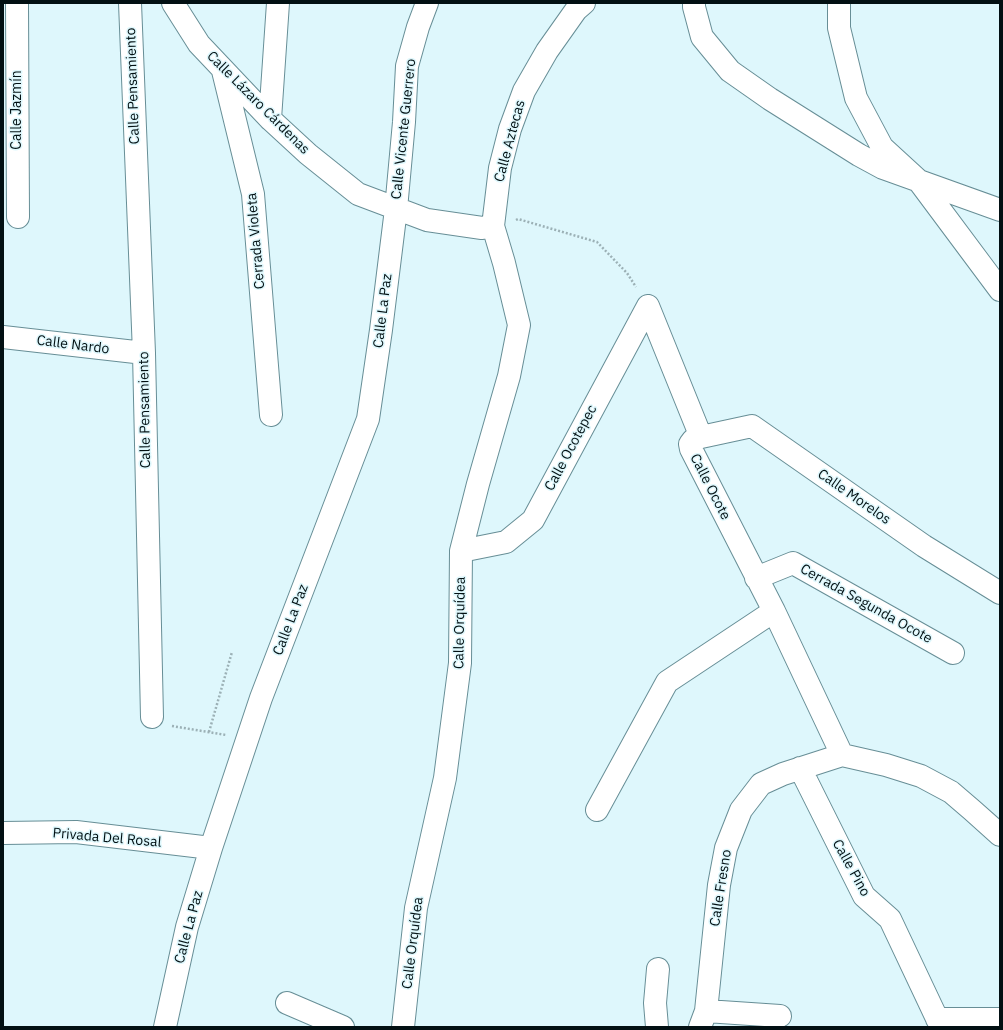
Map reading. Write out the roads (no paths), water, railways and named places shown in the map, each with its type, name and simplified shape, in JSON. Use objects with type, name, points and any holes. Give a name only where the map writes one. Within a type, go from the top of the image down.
[{"type":"street","name":"Calle Jazmín","points":[[17,3],[18,217]]},
{"type":"street","name":"Calle Pensamiento","points":[[130,3],[144,353],[152,717]]},
{"type":"street","name":"Calle Lázaro Cárdenas","points":[[172,3],[199,44],[270,119],[308,154],[358,194],[427,220],[488,227]]},
{"type":"street","points":[[270,119],[278,3]]},
{"type":"street","name":"Calle Vicente Guerrero","points":[[396,209],[404,122],[407,66],[418,27],[427,3]]},
{"type":"street","name":"Calle Aztecas","points":[[488,227],[500,168],[510,129],[524,91],[547,51],[576,10],[584,3]]},
{"type":"street","points":[[694,3],[702,37],[730,71],[770,99],[859,155],[883,168],[1000,210]]},
{"type":"street","points":[[839,3],[839,28],[856,98],[882,147],[918,180],[1000,290]]},
{"type":"street","name":"Cerrada Violeta","points":[[223,70],[253,194],[271,415]]},
{"type":"street","name":"Calle La Paz","points":[[165,1027],[187,927],[211,848],[261,698],[368,419],[382,330],[396,209]]},
{"type":"street","name":"Calle Orquídea","points":[[403,1027],[416,908],[445,778],[460,663],[461,551],[478,484],[509,376],[519,325],[504,263],[488,227]]},
{"type":"street","name":"Calle Ocotepec","points":[[461,551],[506,542],[533,520],[648,306]]},
{"type":"street","name":"Calle Ocote","points":[[648,306],[702,437],[693,440],[690,444],[691,449],[774,611],[842,755]]},
{"type":"street","name":"Calle Nardo","points":[[3,337],[144,353]]},
{"type":"street","name":"Calle Morelos","points":[[702,437],[752,426],[924,546],[1000,593]]},
{"type":"street","name":"Cerrada Segunda Ocote","points":[[756,578],[793,563],[953,653]]},
{"type":"street","points":[[597,810],[667,682],[774,611]]},
{"type":"street","points":[[842,755],[886,765],[921,776],[951,792],[1000,835]]},
{"type":"street","name":"Calle Fresno","points":[[703,1019],[726,848],[741,810],[761,784],[783,774],[842,755]]},
{"type":"street","name":"Calle Pino","points":[[800,768],[864,896],[890,919],[939,1023]]},
{"type":"street","name":"Privada Del Rosal","points":[[3,833],[76,832],[211,848]]},
{"type":"street","points":[[657,1027],[655,1003],[658,969]]},
{"type":"street","points":[[287,1003],[343,1027]]},
{"type":"street","points":[[703,1019],[780,1016]]},
{"type":"street","points":[[939,1023],[1000,1019]]}]
